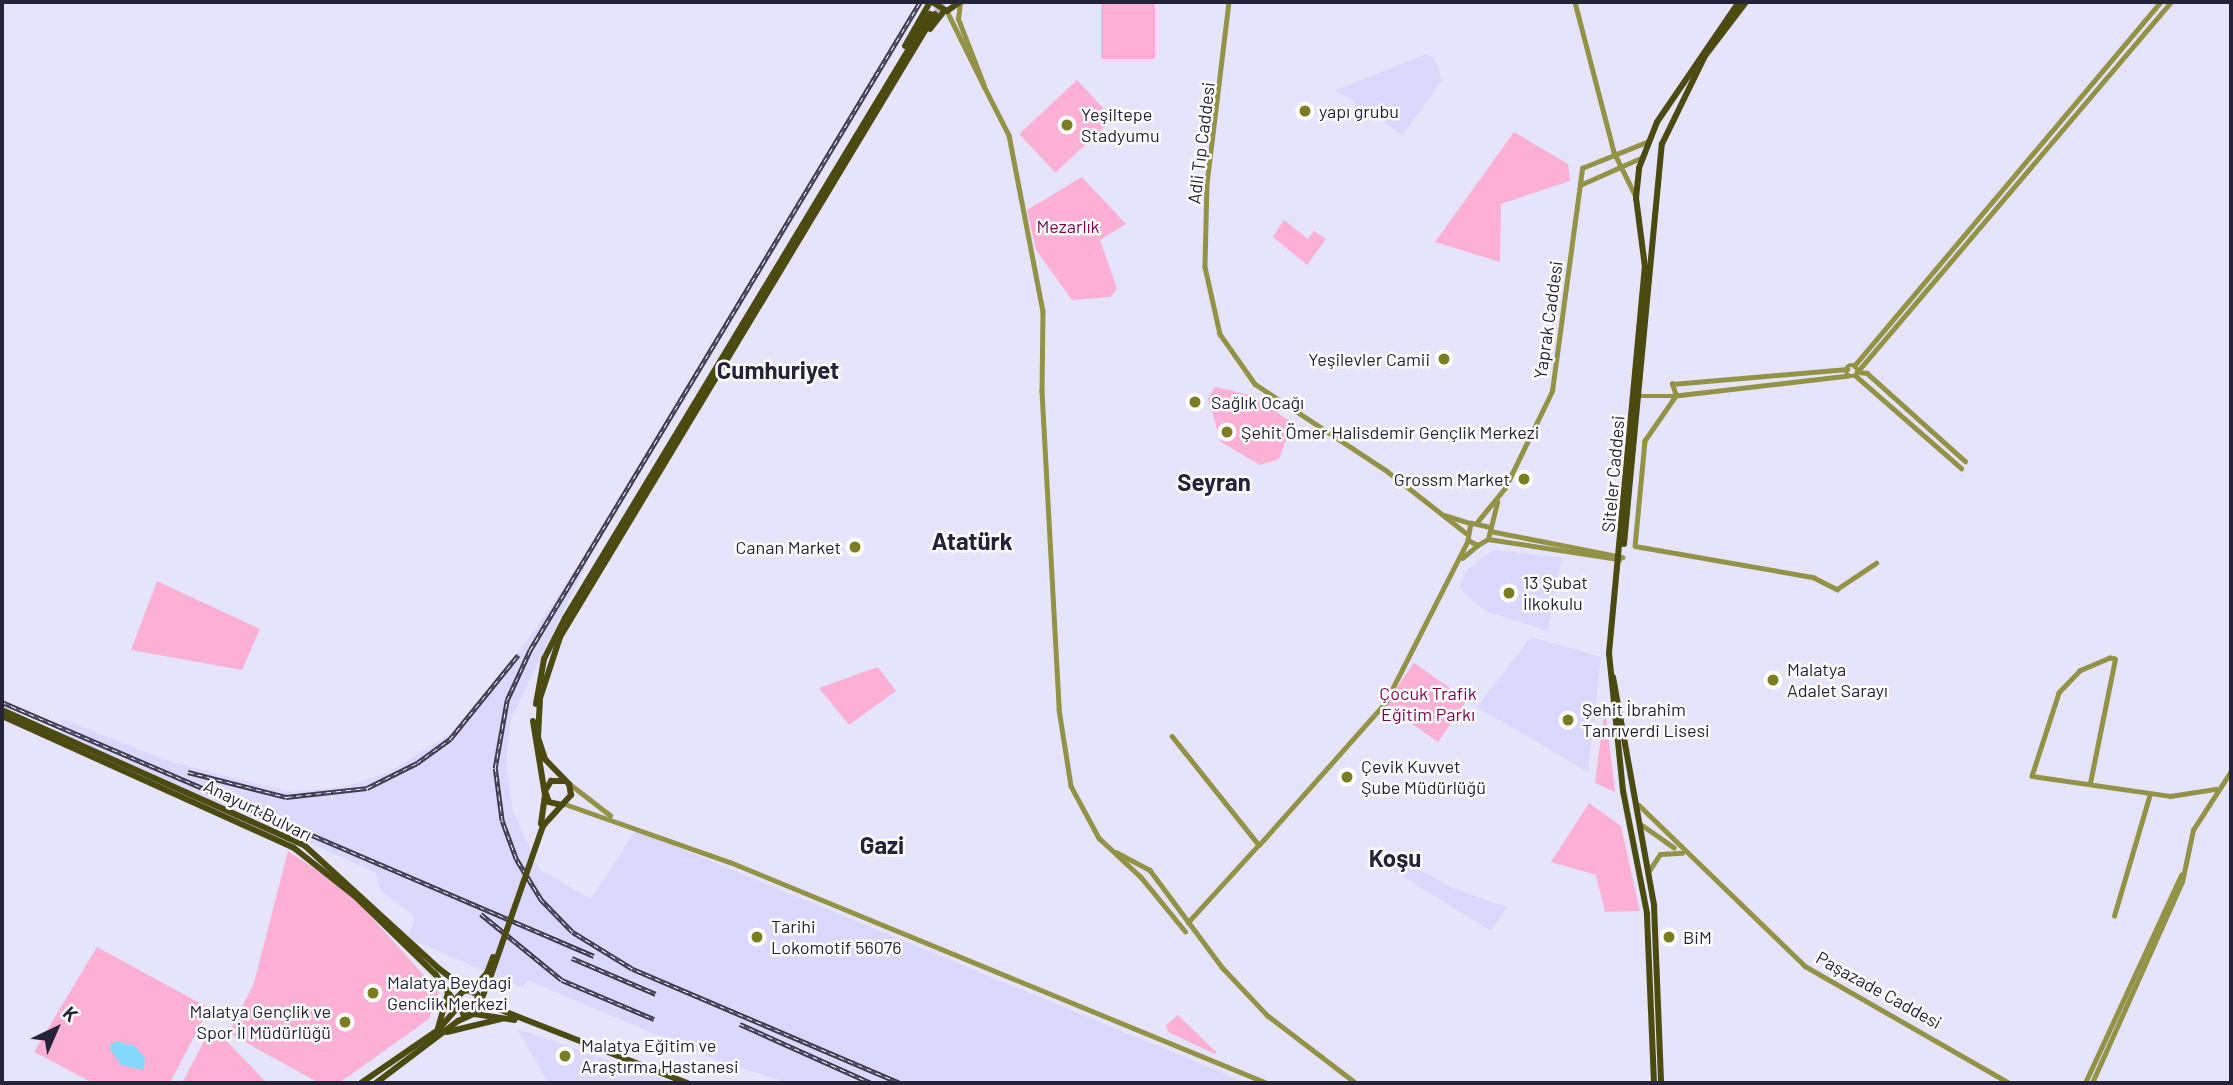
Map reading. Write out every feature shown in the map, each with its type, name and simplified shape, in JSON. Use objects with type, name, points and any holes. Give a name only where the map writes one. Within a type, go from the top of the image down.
[{"type":"main road","points":[[542,825],[565,804],[572,791],[545,759],[538,737],[550,659],[851,147],[931,2],[946,10]]},
{"type":"main road","points":[[851,147],[946,10],[960,2]]},
{"type":"main road","name":"Siteler Caddesi","points":[[1654,1083],[1647,913],[1625,801],[1609,667],[1645,267],[1636,198],[1648,141],[1671,96],[1739,2]]},
{"type":"main road","name":"Siteler Caddesi","points":[[1661,1083],[1656,929],[1642,825],[1613,676],[1620,558],[1640,396],[1662,144],[1705,56],[1746,2]]},
{"type":"main road","points":[[376,1083],[433,1039],[474,1014],[542,825],[545,795],[533,734],[544,659],[933,13]]},
{"type":"main road","points":[[1648,141],[1662,144]]},
{"type":"main road","points":[[1644,156],[1660,158]]},
{"type":"main road","name":"Anayurt Bulvarı","points":[[2,710],[304,845],[467,990],[481,1000],[562,1034]]},
{"type":"main road","name":"Anayurt Bulvarı","points":[[2,716],[283,841],[357,898],[447,987],[457,1006]]},
{"type":"main road","points":[[545,795],[551,781],[566,782]]},
{"type":"main road","points":[[545,795],[552,804],[565,804]]},
{"type":"main road","points":[[1625,801],[1639,809]]},
{"type":"main road","points":[[1629,818],[1642,825]]},
{"type":"main road","points":[[361,1083],[438,1030],[467,990],[488,976]]},
{"type":"main road","points":[[438,1030],[448,1005],[447,987]]},
{"type":"main road","points":[[457,1006],[474,1014],[514,1020],[562,1034],[687,1083]]},
{"type":"main road","points":[[433,1039],[481,1021],[514,1020]]},
{"type":"street","points":[[960,2],[958,19],[984,86],[1009,135],[1043,311],[1042,391],[1066,762],[1090,824],[1185,931]]},
{"type":"street","name":"Adli Tıp Caddesi","points":[[1229,2],[1207,183],[1205,267],[1220,334],[1255,384],[1387,471],[1466,533]]},
{"type":"street","points":[[1575,2],[1614,152],[1636,198]]},
{"type":"street","points":[[1856,371],[2161,2]]},
{"type":"street","points":[[1640,396],[1676,396],[1849,376],[1856,371],[2171,2]]},
{"type":"street","points":[[946,10],[968,45]]},
{"type":"street","name":"Yaprak Caddesi","points":[[1478,521],[1497,502],[1552,391],[1582,168],[1614,152],[1648,141]]},
{"type":"street","points":[[1580,186],[1644,156]]},
{"type":"street","points":[[1847,369],[1849,376]]},
{"type":"street","points":[[1676,396],[1672,384],[1847,369],[1867,373],[1965,461]]},
{"type":"street","points":[[1856,371],[1961,468]]},
{"type":"street","points":[[1676,396],[1645,441],[1634,541],[1638,551],[1813,577],[1837,589],[1876,563]]},
{"type":"street","points":[[1488,539],[1497,502]]},
{"type":"street","name":"Adli Tıp Caddesi","points":[[1440,514],[1471,523]]},
{"type":"street","points":[[1188,923],[1385,703],[1459,561],[1468,540],[1466,533],[1471,523],[1478,521],[1489,529],[1620,558]]},
{"type":"street","points":[[1459,561],[1488,539],[1620,558]]},
{"type":"street","points":[[1468,540],[1478,545]]},
{"type":"street","points":[[2090,783],[2099,725],[2115,659],[2080,671],[2059,693],[2032,776],[2150,794],[2216,789]]},
{"type":"street","points":[[1172,736],[1259,845]]},
{"type":"street","points":[[2092,1083],[2182,874],[2189,840],[2216,789],[2231,771]]},
{"type":"street","points":[[566,782],[613,818]]},
{"type":"street","points":[[2114,916],[2150,794]]},
{"type":"street","points":[[565,804],[613,818],[1267,1083]]},
{"type":"street","name":"Paşazade Caddesi","points":[[1639,809],[1805,966],[2009,1083]]},
{"type":"street","name":"Paşazade Caddesi","points":[[1642,825],[1683,853]]},
{"type":"street","points":[[1115,852],[1150,870],[1188,923],[1267,1015],[1356,1083]]},
{"type":"street","points":[[1647,875],[1660,854],[1683,853]]},
{"type":"street","points":[[2085,1083],[2182,874]]},
{"type":"shaded area","points":[[1426,54],[1434,58],[1442,80],[1403,135],[1336,90]]},
{"type":"shaded area","name":"13 Şubat İlkokulu","points":[[1493,550],[1562,558],[1548,631],[1485,611],[1459,588],[1467,570]]},
{"type":"shaded area","points":[[578,566],[584,569],[511,719],[506,764],[513,811],[539,869],[591,899],[636,830],[1247,1083],[789,1083],[721,1062],[527,980],[523,988],[408,938],[415,917],[381,891],[375,872],[57,732],[63,719],[168,761],[289,792],[344,787],[389,772],[453,732],[530,637]]},
{"type":"shaded area","name":"Şehit İbrahim Tanrıverdi Lisesi","points":[[1531,637],[1601,657],[1588,772],[1477,707]]},
{"type":"shaded area","points":[[1398,858],[1455,889],[1507,907],[1491,931],[1391,869]]},
{"type":"shaded area","name":"Malatya Eğitim ve Araştırma Hastanesi","points":[[517,1029],[675,1083],[549,1083]]},
{"type":"shaded area","points":[[116,1041],[135,1046],[145,1058],[144,1070],[121,1065],[109,1047]]},
{"type":"green space","points":[[1101,2],[1155,2],[1155,59],[1101,59]]},
{"type":"green space","points":[[1077,80],[1113,119],[1055,173],[1019,134]]},
{"type":"green space","points":[[1514,132],[1568,164],[1570,181],[1501,204],[1500,262],[1435,242]]},
{"type":"green space","name":"Mezarlık","points":[[1082,177],[1126,224],[1100,240],[1117,288],[1111,297],[1072,300],[1036,250],[1027,210]]},
{"type":"green space","points":[[1284,220],[1308,239],[1314,231],[1326,239],[1307,265],[1273,237]]},
{"type":"green space","points":[[1215,387],[1254,396],[1292,423],[1279,459],[1260,465],[1221,442],[1208,399]]},
{"type":"green space","points":[[157,581],[260,629],[242,670],[131,650]]},
{"type":"green space","name":"Çocuk Trafik Eğitim Parkı","points":[[1414,663],[1467,700],[1438,742],[1385,705]]},
{"type":"green space","points":[[878,667],[896,691],[849,725],[819,688]]},
{"type":"green space","points":[[1605,707],[1615,792],[1595,783]]},
{"type":"green space","points":[[1589,803],[1621,826],[1640,911],[1605,912],[1596,875],[1551,862]]},
{"type":"green space","points":[[288,851],[348,891],[439,992],[429,1019],[339,1083],[319,1083],[229,1033],[254,983]]},
{"type":"green space","points":[[97,947],[209,1008],[170,1083],[93,1083],[34,1052]]},
{"type":"green space","points":[[1178,1015],[1216,1052],[1215,1054],[1168,1032],[1166,1025]]},
{"type":"green space","points":[[212,1026],[267,1083],[182,1083]]},
{"type":"tunnel","points":[[935,14],[943,2]]},
{"type":"railway","points":[[899,1083],[632,969],[572,932],[541,900],[516,859],[502,821],[495,768],[507,700],[530,650],[920,2]]},
{"type":"railway","points":[[188,772],[286,797],[367,788],[417,763],[450,739],[518,655]]},
{"type":"railway","points":[[2,702],[594,956]]},
{"type":"railway","points":[[481,914],[562,980],[654,1019]]},
{"type":"railway","points":[[572,958],[656,994]]},
{"type":"railway","points":[[740,1024],[871,1083]]},
{"type":"place","name":"yapı grubu","points":[[1305,111]]},
{"type":"place","name":"Yeşiltepe Stadyumu","points":[[1067,125]]},
{"type":"place","name":"Yeşilevler Camii","points":[[1444,359]]},
{"type":"place","name":"Sağlık Ocağı","points":[[1195,402]]},
{"type":"place","name":"Şehit Ömer Halisdemir Gençlik Merkezi","points":[[1227,432]]},
{"type":"place","name":"Grossm Market","points":[[1524,479]]},
{"type":"place","name":"Canan Market","points":[[855,547]]},
{"type":"place","name":"13 Şubat İlkokulu","points":[[1509,593]]},
{"type":"place","name":"Malatya Adalet Sarayı","points":[[1773,680]]},
{"type":"place","name":"Şehit İbrahim Tanrıverdi Lisesi","points":[[1568,720]]},
{"type":"place","name":"Çevik Kuvvet Şube Müdürlüğü","points":[[1347,777]]},
{"type":"place","name":"Tarihi Lokomotif 56076","points":[[757,937]]},
{"type":"place","name":"BiM","points":[[1669,937]]},
{"type":"place","name":"Malatya Beydagi Genclik Merkezi","points":[[373,993]]},
{"type":"place","name":"Malatya Gençlik ve Spor İl Müdürlüğü","points":[[345,1022]]},
{"type":"place","name":"Malatya Eğitim ve Araştırma Hastanesi","points":[[565,1056]]},
{"type":"district","name":"Cumhuriyet","points":[[778,370]]},
{"type":"district","name":"Seyran","points":[[1214,482]]},
{"type":"district","name":"Atatürk","points":[[972,541]]},
{"type":"district","name":"Gazi","points":[[882,845]]},
{"type":"district","name":"Koşu","points":[[1395,858]]}]
